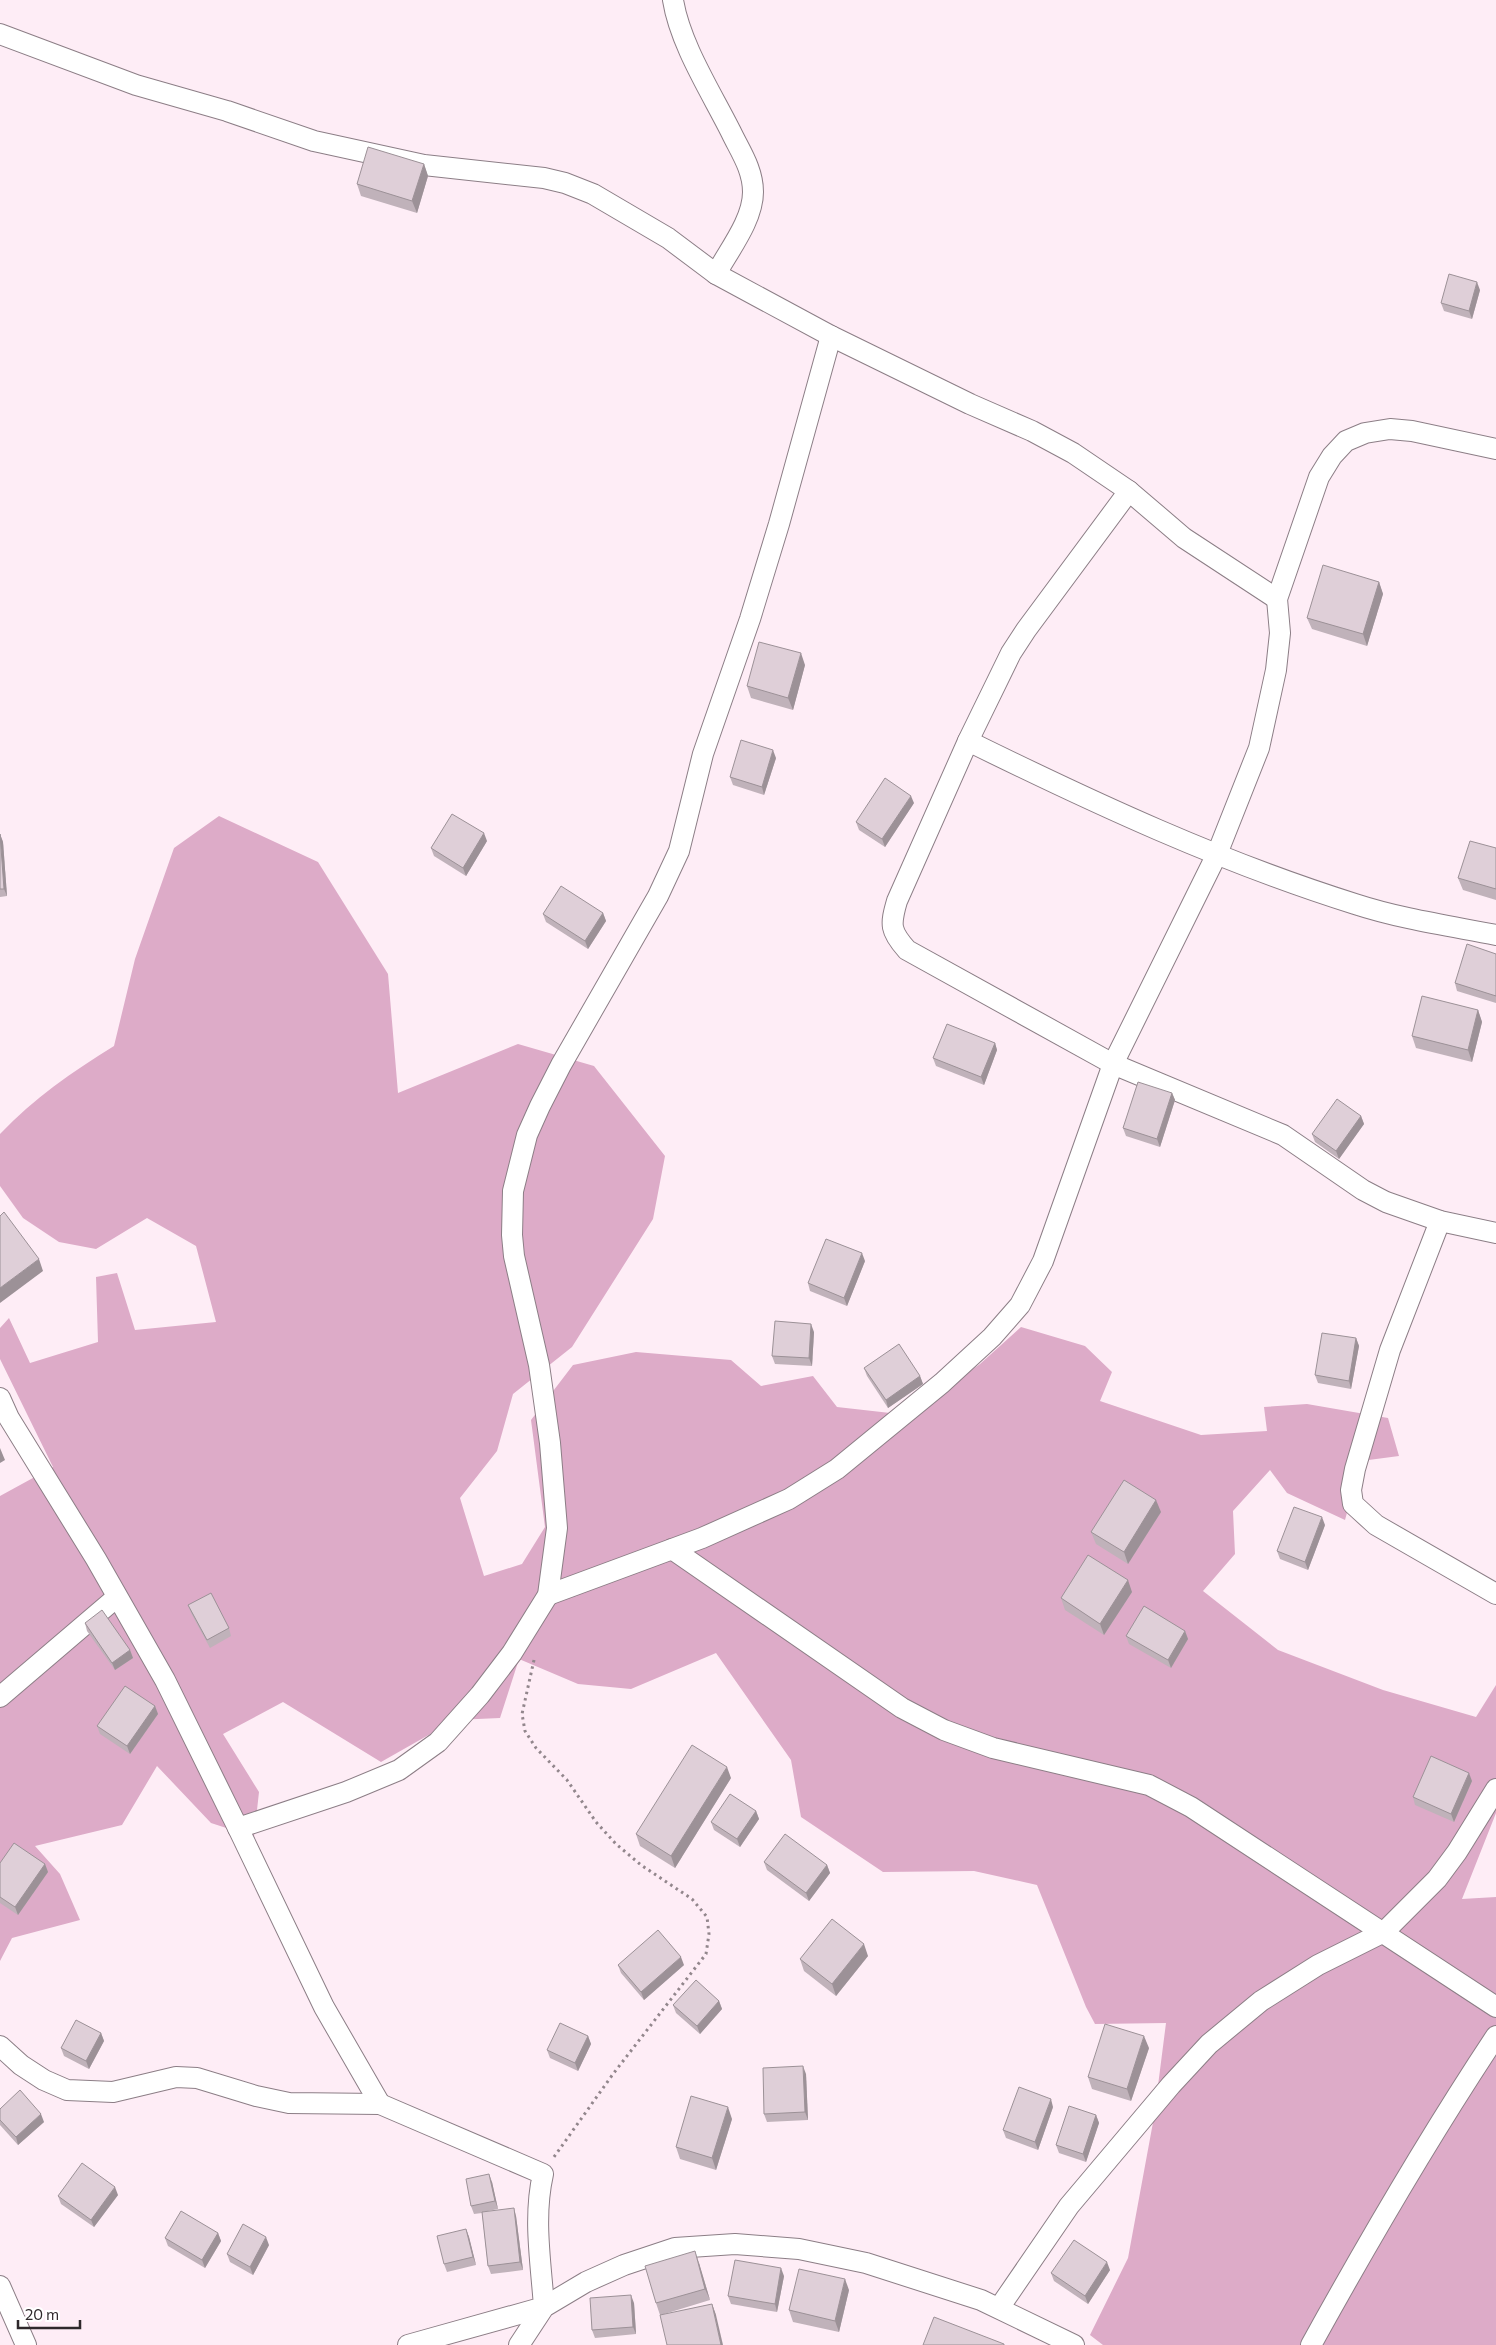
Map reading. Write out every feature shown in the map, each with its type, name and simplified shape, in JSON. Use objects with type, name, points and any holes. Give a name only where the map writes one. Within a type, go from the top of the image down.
[{"type":"street","points":[[673,0],[676,16],[700,71],[749,167],[753,192],[747,217],[716,274]]},
{"type":"street","points":[[0,34],[136,85],[226,111],[314,141],[424,165],[506,173],[565,182],[593,194],[668,238],[716,274],[831,336],[970,404],[1032,431],[1074,453],[1129,491],[1184,538],[1277,599]]},
{"type":"street","points":[[238,1828],[346,1792],[399,1770],[438,1742],[480,1695],[512,1653],[548,1594],[557,1528],[550,1442],[539,1365],[514,1256],[512,1235],[514,1191],[528,1135],[540,1106],[561,1065],[653,904],[679,851],[703,754],[750,619],[779,524],[831,336]]},
{"type":"street","points":[[548,1594],[702,1538],[789,1499],[837,1469],[942,1383],[992,1337],[1020,1305],[1043,1261],[1113,1064],[1217,854],[1259,748],[1267,714],[1280,634],[1277,599],[1319,477],[1332,456],[1346,441],[1365,433],[1390,429],[1412,431],[1496,449]]},
{"type":"street","points":[[1129,491],[1020,638],[997,678],[897,902],[891,921],[894,936],[907,950],[1113,1064],[1275,1131],[1300,1144],[1363,1190],[1386,1202],[1440,1221],[1496,1233]]},
{"type":"street","points":[[968,740],[1088,800],[1217,854],[1357,905],[1496,935]]},
{"type":"street","points":[[1440,1221],[1390,1350],[1355,1469],[1351,1490],[1353,1504],[1376,1525],[1496,1594]]},
{"type":"street","points":[[0,1398],[9,1418],[165,1680],[324,2007],[380,2104]]},
{"type":"street","points":[[672,1549],[902,1708],[944,1730],[993,1748],[1149,1785],[1192,1807],[1496,2007]]},
{"type":"street","points":[[0,1697],[117,1597]]},
{"type":"street","points":[[998,2308],[1069,2206],[1171,2085],[1210,2044],[1261,2001],[1318,1965],[1384,1932],[1437,1879],[1457,1852],[1496,1790]]},
{"type":"street","points":[[1311,2345],[1372,2235],[1437,2125],[1496,2036]]},
{"type":"street","points":[[0,2046],[21,2065],[44,2080],[67,2090],[114,2092],[176,2077],[197,2078],[256,2096],[289,2102],[380,2104],[543,2174],[539,2190],[538,2221],[544,2307],[519,2345]]},
{"type":"street","points":[[408,2345],[544,2307],[593,2279],[624,2265],[675,2248],[735,2244],[799,2249],[866,2263],[998,2308],[1074,2345]]},
{"type":"street","points":[[0,2286],[26,2345]]},
{"type":"path","points":[[535,1653],[522,1714],[525,1732],[536,1748],[567,1780],[596,1822],[616,1844],[641,1865],[692,1899],[706,1917],[709,1934],[706,1954],[613,2074],[543,2174]]},
{"type":"shaded area","points":[[219,816],[318,862],[388,974],[398,1093],[518,1044],[594,1066],[665,1156],[653,1219],[572,1347],[513,1394],[497,1451],[460,1498],[484,1576],[522,1564],[545,1527],[531,1420],[573,1365],[636,1352],[731,1360],[761,1386],[813,1376],[837,1407],[908,1415],[980,1364],[1021,1327],[1085,1346],[1112,1372],[1100,1401],[1201,1435],[1267,1431],[1264,1407],[1307,1404],[1388,1418],[1399,1456],[1361,1461],[1345,1520],[1287,1493],[1270,1470],[1233,1511],[1235,1554],[1203,1591],[1278,1650],[1383,1690],[1476,1717],[1496,1685],[1496,1813],[1462,1899],[1496,1897],[1496,2345],[1103,2345],[1090,2335],[1128,2258],[1154,2117],[1166,2023],[1095,2024],[1086,2007],[1037,1885],[974,1871],[883,1872],[801,1817],[791,1760],[716,1653],[631,1689],[578,1684],[519,1659],[500,1718],[455,1720],[381,1762],[283,1702],[223,1734],[259,1792],[254,1837],[211,1823],[157,1766],[122,1825],[35,1846],[60,1874],[80,1920],[12,1938],[0,1961],[0,1496],[53,1467],[0,1359],[0,1328],[9,1318],[30,1363],[98,1342],[96,1277],[117,1273],[135,1330],[216,1322],[196,1246],[147,1218],[96,1249],[59,1242],[23,1218],[0,1186],[0,1134],[54,1086],[114,1046],[135,959],[174,848]]},
{"type":"building","points":[[368,147],[424,164],[412,201],[357,184]]},
{"type":"building","points":[[1449,274],[1477,282],[1469,311],[1441,303]]},
{"type":"building","points":[[1323,565],[1379,582],[1363,634],[1307,618]]},
{"type":"building","points":[[759,642],[801,653],[788,698],[747,686]]},
{"type":"building","points":[[741,740],[773,750],[762,787],[730,777]]},
{"type":"building","points":[[885,778],[911,796],[882,839],[856,822]]},
{"type":"building","points":[[452,814],[484,833],[463,868],[431,848]]},
{"type":"building","points":[[0,834],[4,889],[0,889]]},
{"type":"building","points":[[1470,841],[1496,848],[1496,889],[1458,878]]},
{"type":"building","points":[[561,886],[603,913],[585,941],[543,914]]},
{"type":"building","points":[[1467,944],[1496,954],[1496,996],[1455,983]]},
{"type":"building","points":[[1422,996],[1478,1010],[1468,1050],[1412,1036]]},
{"type":"building","points":[[947,1024],[995,1043],[981,1077],[933,1058]]},
{"type":"building","points":[[1138,1082],[1172,1093],[1157,1139],[1123,1128]]},
{"type":"building","points":[[1337,1099],[1361,1116],[1336,1151],[1312,1134]]},
{"type":"building","points":[[4,1212],[39,1259],[0,1288],[0,1216]]},
{"type":"building","points":[[826,1239],[862,1253],[844,1298],[808,1283]]},
{"type":"building","points":[[775,1321],[811,1324],[809,1358],[772,1356]]},
{"type":"building","points":[[1322,1333],[1356,1338],[1349,1381],[1315,1375]]},
{"type":"building","points":[[899,1344],[920,1376],[886,1400],[864,1368]]},
{"type":"building","points":[[1124,1480],[1156,1500],[1124,1552],[1091,1532]]},
{"type":"building","points":[[1294,1507],[1322,1517],[1305,1562],[1277,1551]]},
{"type":"building","points":[[1088,1555],[1128,1580],[1100,1624],[1061,1598]]},
{"type":"building","points":[[211,1593],[229,1628],[207,1640],[188,1605]]},
{"type":"building","points":[[1144,1606],[1185,1631],[1168,1660],[1126,1636]]},
{"type":"building","points":[[102,1610],[130,1650],[112,1663],[85,1623]]},
{"type":"building","points":[[125,1686],[155,1706],[127,1746],[97,1726]]},
{"type":"building","points":[[692,1745],[727,1767],[671,1856],[636,1834]]},
{"type":"building","points":[[1431,1756],[1469,1773],[1451,1814],[1413,1797]]},
{"type":"building","points":[[730,1794],[756,1811],[737,1839],[711,1822]]},
{"type":"building","points":[[785,1834],[827,1865],[806,1893],[764,1862]]},
{"type":"building","points":[[14,1843],[45,1864],[15,1907],[0,1897],[0,1863]]},
{"type":"building","points":[[832,1919],[864,1944],[832,1984],[800,1959]]},
{"type":"building","points":[[658,1930],[681,1957],[641,1992],[618,1965]]},
{"type":"building","points":[[696,1980],[719,2001],[697,2026],[673,2005]]},
{"type":"building","points":[[76,2020],[101,2033],[86,2061],[61,2048]]},
{"type":"building","points":[[560,2023],[588,2036],[575,2063],[547,2050]]},
{"type":"building","points":[[1105,2024],[1144,2036],[1127,2089],[1088,2077]]},
{"type":"building","points":[[803,2066],[805,2112],[764,2114],[763,2068]]},
{"type":"building","points":[[1019,2087],[1051,2099],[1035,2142],[1003,2130]]},
{"type":"building","points":[[20,2090],[41,2114],[16,2137],[0,2120],[0,2109]]},
{"type":"building","points":[[691,2096],[728,2107],[712,2158],[676,2147]]},
{"type":"building","points":[[1069,2106],[1096,2115],[1083,2154],[1056,2145]]},
{"type":"building","points":[[82,2163],[115,2187],[91,2220],[58,2196]]},
{"type":"building","points":[[489,2174],[495,2201],[471,2206],[466,2179]]},
{"type":"building","points":[[514,2208],[520,2262],[488,2266],[482,2212]]},
{"type":"building","points":[[181,2211],[218,2233],[202,2260],[165,2238]]},
{"type":"building","points":[[243,2224],[266,2237],[250,2267],[227,2254]]},
{"type":"building","points":[[466,2229],[473,2257],[444,2264],[437,2236]]},
{"type":"building","points":[[1074,2240],[1107,2262],[1085,2296],[1051,2273]]},
{"type":"building","points":[[695,2251],[705,2289],[656,2303],[645,2266]]},
{"type":"building","points":[[735,2260],[781,2268],[775,2304],[728,2296]]},
{"type":"building","points":[[799,2269],[845,2279],[835,2321],[789,2310]]},
{"type":"building","points":[[631,2295],[633,2327],[592,2330],[590,2298]]},
{"type":"building","points":[[712,2304],[721,2345],[667,2345],[660,2315]]},
{"type":"building","points":[[934,2317],[1004,2344],[1004,2345],[923,2345]]}]
